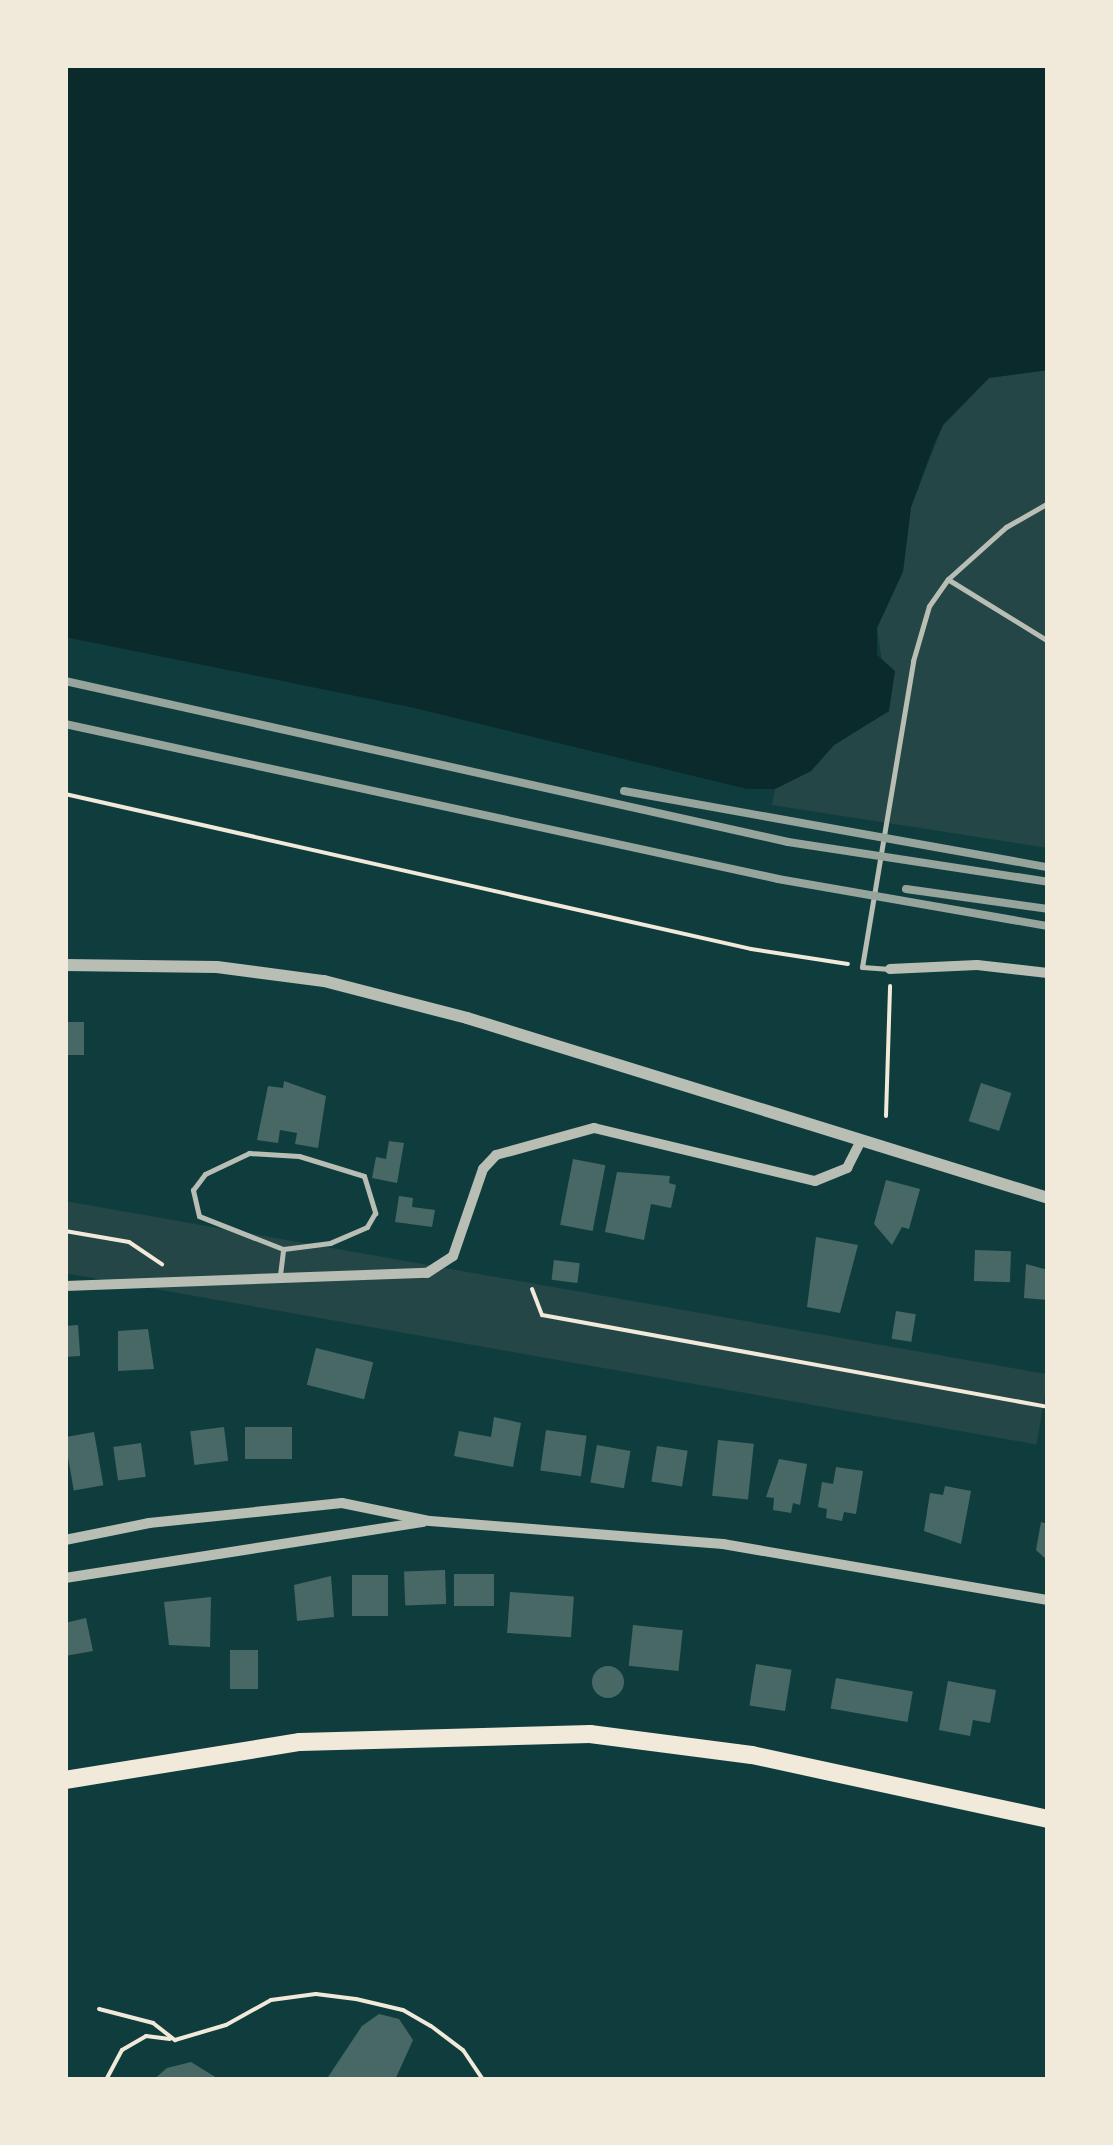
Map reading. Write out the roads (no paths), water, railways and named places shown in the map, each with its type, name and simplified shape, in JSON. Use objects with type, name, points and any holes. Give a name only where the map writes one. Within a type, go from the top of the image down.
[{"type":"main road","points":[[65,1780],[300,1742],[590,1734],[735,1752],[1048,1819]]},
{"type":"street","points":[[65,965],[217,967],[324,981],[466,1018],[1048,1198]]},
{"type":"street","points":[[890,968],[977,965],[1048,973]]},
{"type":"street","points":[[65,1286],[186,1278],[426,1274],[453,1256],[482,1169],[496,1156],[594,1128],[816,1180],[847,1168],[861,1141]]},
{"type":"street","points":[[65,1540],[289,1505],[342,1503],[430,1521],[723,1544],[1048,1600]]},
{"type":"street","points":[[65,1578],[430,1521]]},
{"type":"lane","points":[[890,968],[862,966],[914,661],[930,606],[948,579],[1006,527],[1048,503]]},
{"type":"lane","points":[[948,579],[1048,641]]},
{"type":"lane","points":[[250,1153],[299,1156],[364,1176],[375,1214],[367,1227],[330,1244],[283,1249],[199,1216],[193,1190],[204,1174],[250,1153]]},
{"type":"lane","points":[[280,1275],[283,1249]]},
{"type":"railway","points":[[65,681],[788,842],[1048,882]]},
{"type":"railway","points":[[65,724],[778,879],[1048,926]]},
{"type":"railway","points":[[624,791],[1048,867]]},
{"type":"railway","points":[[906,889],[1048,909]]}]
